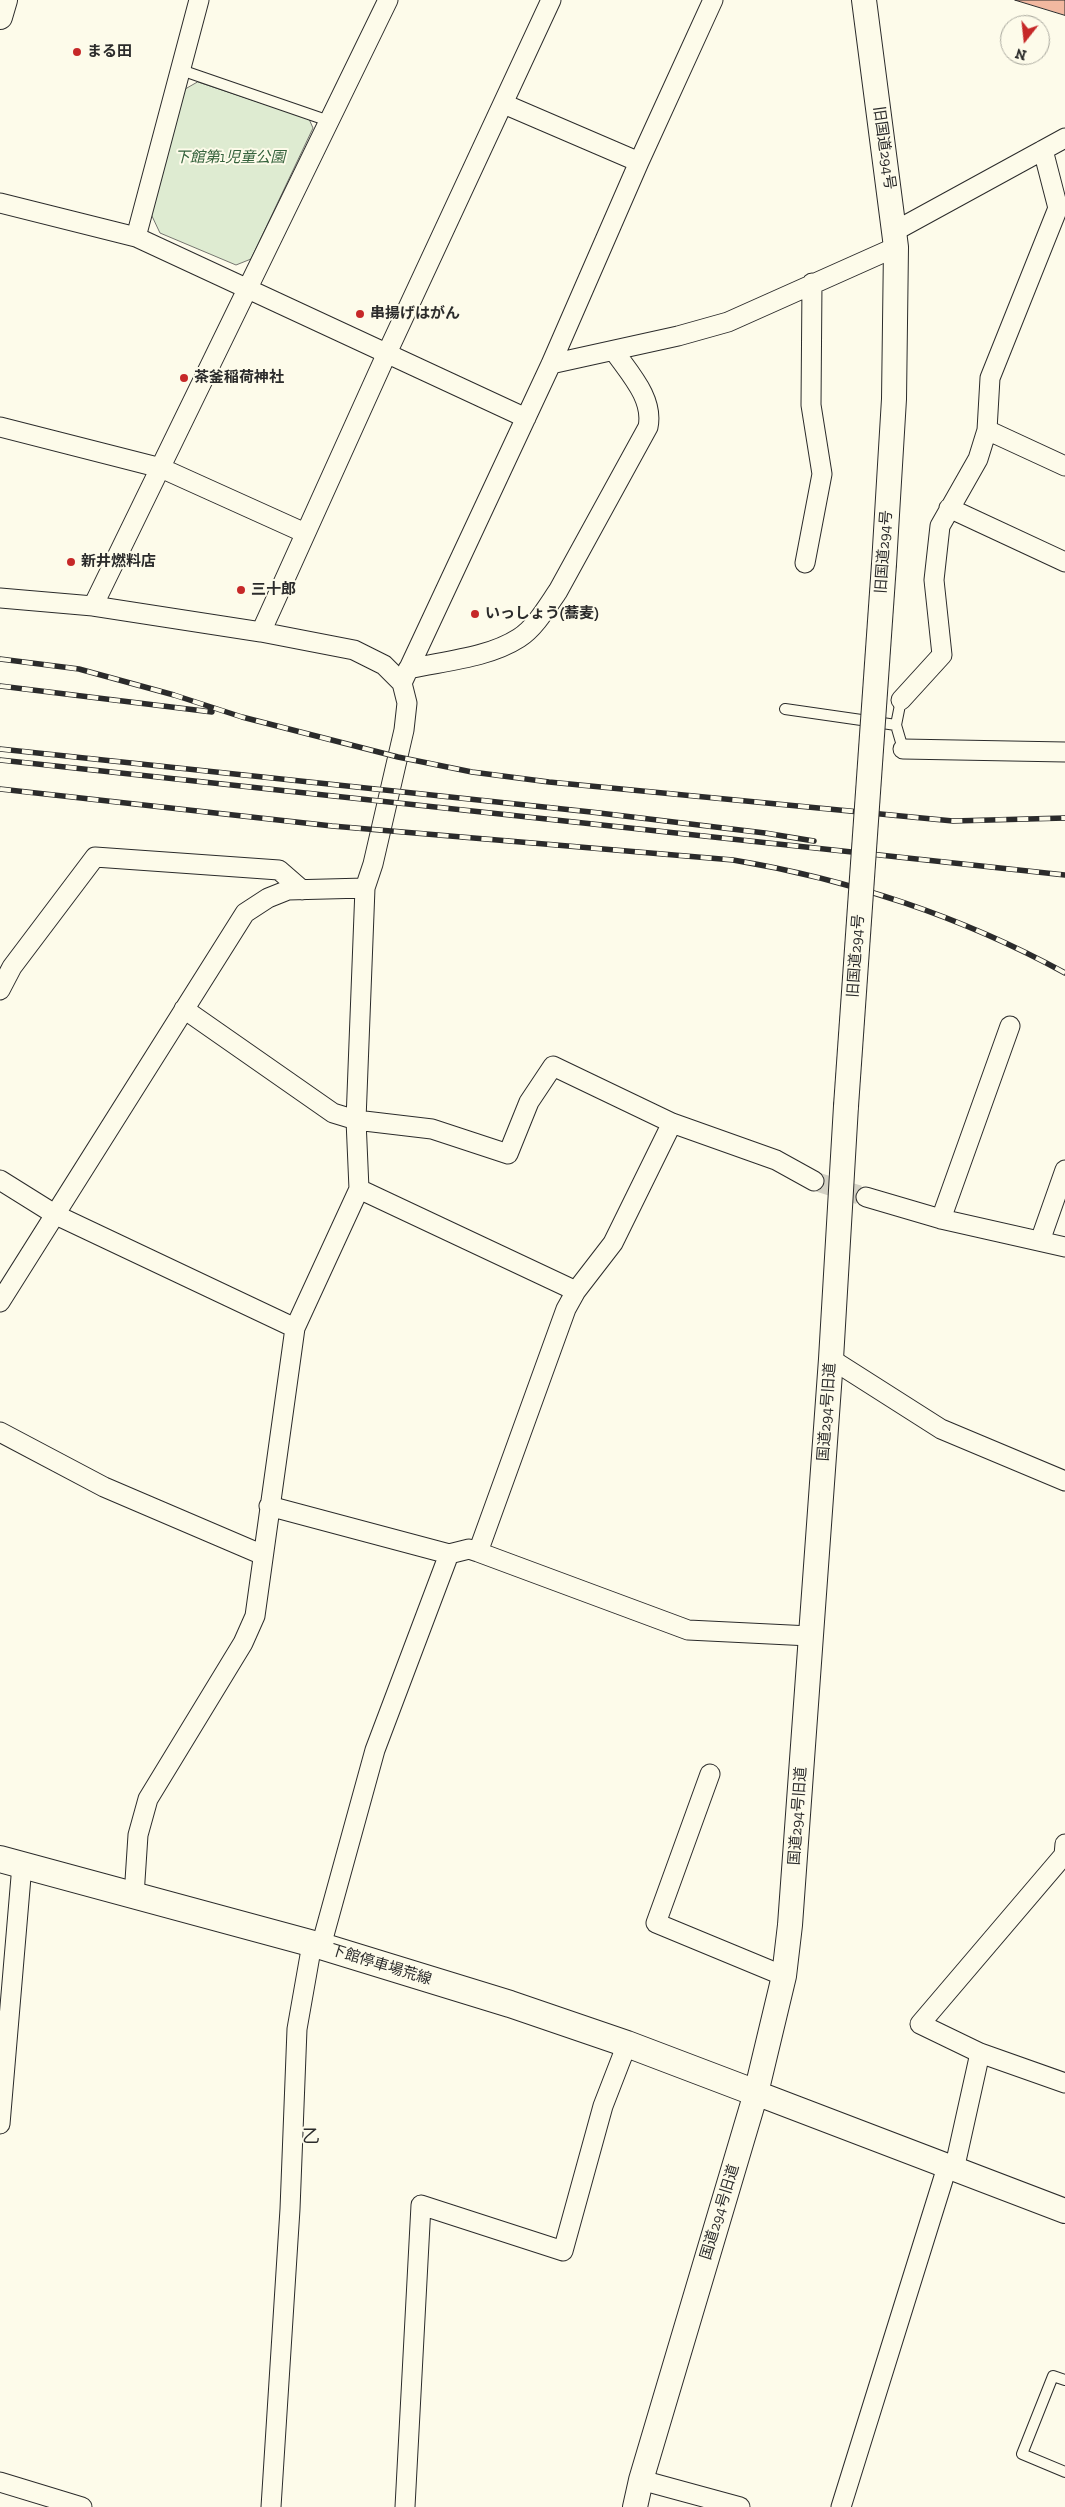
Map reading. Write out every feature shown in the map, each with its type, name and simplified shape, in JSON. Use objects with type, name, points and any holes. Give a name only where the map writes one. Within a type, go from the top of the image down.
[{"type":"main road","name":"下館停車場荒線","points":[[11,1862],[317,1945],[510,2004],[627,2044],[756,2092]]},
{"type":"street","points":[[0,17],[4,0]]},
{"type":"street","points":[[136,237],[199,0]]},
{"type":"street","points":[[93,606],[388,0]]},
{"type":"street","points":[[262,632],[387,353],[551,0]]},
{"type":"street","points":[[134,1896],[138,1835],[148,1799],[243,1644],[255,1616],[295,1328],[358,1189],[356,1120],[365,888],[373,864],[404,730],[405,676],[551,364],[639,162],[713,0]]},
{"type":"street","name":"旧国道294号","points":[[846,1106],[894,399],[896,239],[864,0]]},
{"type":"street","points":[[504,104],[639,162]]},
{"type":"street","points":[[551,364],[614,351],[728,322],[812,283],[896,239],[1065,138]]},
{"type":"street","points":[[900,700],[942,655],[934,580],[940,526],[978,460],[987,430],[990,378],[1060,217],[1043,150]]},
{"type":"street","points":[[0,203],[136,237],[248,287],[526,418]]},
{"type":"street","points":[[804,563],[822,474],[811,405],[812,283]]},
{"type":"street","points":[[0,598],[93,606],[262,632],[354,650],[405,676],[501,647],[520,637],[544,611],[558,591],[648,427],[651,414],[643,396],[614,351]]},
{"type":"street","points":[[0,427],[161,468],[305,533]]},
{"type":"street","points":[[987,430],[1065,466]]},
{"type":"street","points":[[949,508],[1065,562]]},
{"type":"street","points":[[903,749],[1065,752]]},
{"type":"street","points":[[0,990],[12,967],[95,857],[279,870],[302,890]]},
{"type":"street","points":[[0,1302],[245,913],[268,898],[288,890],[365,888]]},
{"type":"street","points":[[184,1009],[334,1113],[356,1120],[432,1129],[508,1154],[529,1102],[553,1066],[672,1123],[776,1160],[814,1180]]},
{"type":"street","points":[[940,1219],[1010,1026]]},
{"type":"street","name":"国道294号旧道","points":[[635,2507],[641,2480],[756,2092],[784,1976],[790,1925],[831,1359],[846,1106]]},
{"type":"street","points":[[478,1552],[566,1309],[576,1291],[613,1243],[672,1123]]},
{"type":"street","points":[[1040,1241],[1065,1170]]},
{"type":"street","points":[[0,1180],[56,1215],[295,1328]]},
{"type":"street","points":[[358,1189],[576,1291]]},
{"type":"street","points":[[866,1197],[940,1219],[1065,1247]]},
{"type":"street","points":[[831,1359],[941,1428],[1065,1481]]},
{"type":"street","points":[[0,1432],[104,1487],[263,1555]]},
{"type":"street","points":[[269,1506],[449,1554],[469,1549],[688,1630],[810,1636]]},
{"type":"street","points":[[271,2507],[290,2209],[297,2029],[317,1945],[375,1750],[449,1554]]},
{"type":"street","points":[[710,1774],[656,1923],[784,1976]]},
{"type":"street","points":[[1063,1857],[920,2024],[980,2053],[1065,2084]]},
{"type":"street","points":[[0,2124],[11,1862]]},
{"type":"street","points":[[405,2507],[421,2205],[563,2251],[603,2106],[627,2044]]},
{"type":"street","points":[[842,2507],[951,2169],[980,2053]]},
{"type":"street","points":[[756,2092],[951,2169],[1065,2211]]},
{"type":"street","points":[[641,2480],[740,2507]]},
{"type":"street","points":[[0,2482],[82,2507]]},
{"type":"lane","points":[[180,70],[329,121]]},
{"type":"lane","points":[[900,700],[896,725],[903,749]]},
{"type":"lane","points":[[785,709],[896,725]]},
{"type":"lane","points":[[1065,2380],[1053,2376],[1022,2454],[1065,2472]]},
{"type":"green space","name":"下館第1児童公園","points":[[198,82],[309,119],[313,128],[251,259],[236,265],[160,233],[151,214],[184,90]]},
{"type":"building","points":[[1015,0],[1065,0],[1065,15]]},
{"type":"tunnel","points":[[814,1181],[866,1197]]},
{"type":"railway","points":[[0,659],[79,669],[174,695],[242,717],[398,757],[472,772],[549,782],[953,821],[1065,818]]},
{"type":"railway","points":[[0,686],[212,712]]},
{"type":"railway","points":[[0,749],[591,812],[765,833],[814,841]]},
{"type":"railway","points":[[0,760],[1065,875]]},
{"type":"railway","points":[[0,789],[332,826],[733,860],[819,878],[862,889],[904,903],[986,934],[1065,973]]},
{"type":"place","name":"まる田","points":[[77,52]]},
{"type":"place","name":"串揚げはがん","points":[[360,314]]},
{"type":"place","name":"茶釜稲荷神社","points":[[184,378]]},
{"type":"place","name":"新井燃料店","points":[[71,562]]},
{"type":"place","name":"三十郎","points":[[241,590]]},
{"type":"place","name":"いっしょう(蕎麦)","points":[[475,614]]},
{"type":"district","name":"乙","points":[[311,2137]]}]
